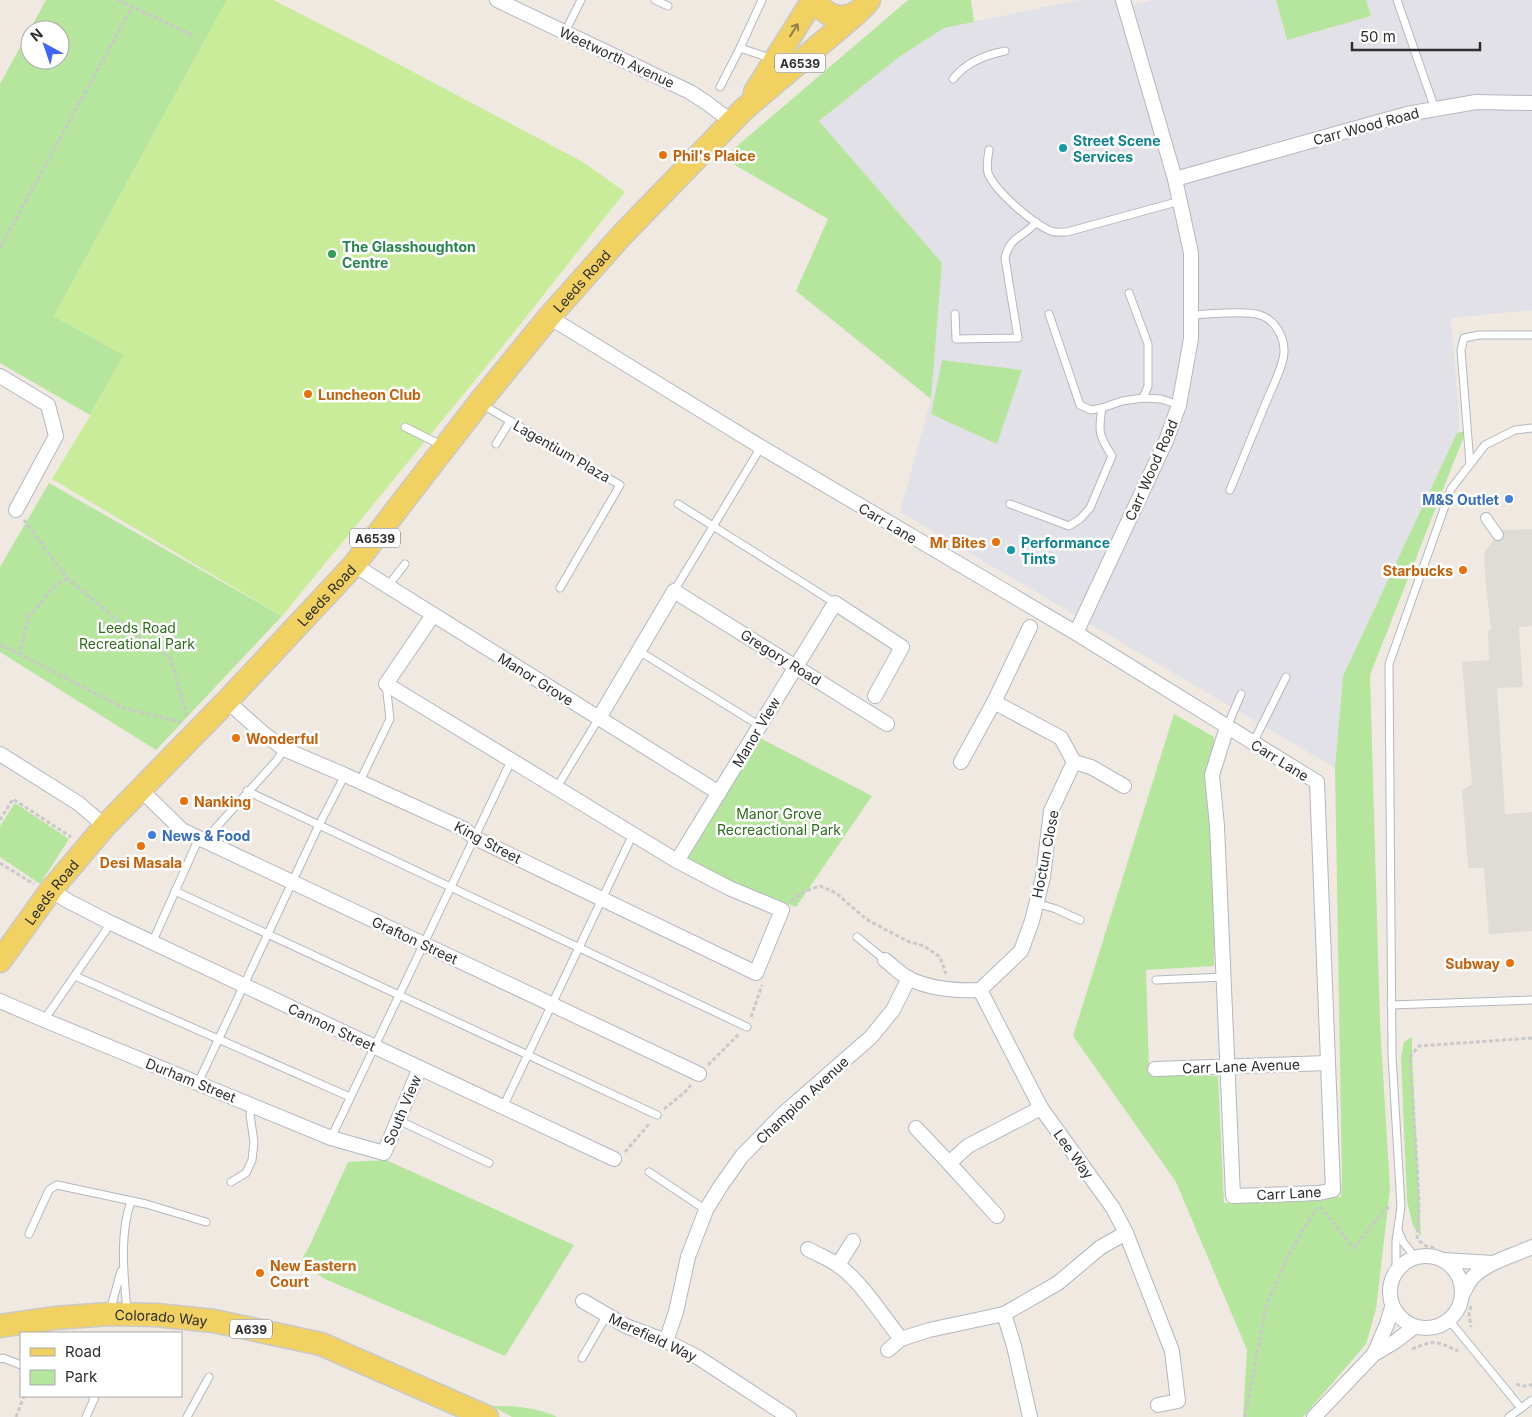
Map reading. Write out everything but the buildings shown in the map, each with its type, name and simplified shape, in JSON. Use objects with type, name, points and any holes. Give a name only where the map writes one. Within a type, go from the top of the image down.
[{"type":"main road","points":[[814,0],[824,11],[840,17],[865,5]]},
{"type":"main road","name":"Leeds Road","points":[[738,116],[781,60],[814,0]]},
{"type":"main road","name":"Leeds Road","points":[[0,961],[45,889],[227,701],[354,564],[479,403],[549,317],[621,236],[738,116],[865,5]]},
{"type":"main road","name":"Colorado Way","points":[[0,1326],[55,1318],[118,1315],[214,1321],[321,1344],[486,1417]]},
{"type":"street","name":"Weetworth Avenue","points":[[497,0],[738,116]]},
{"type":"street","name":"Carr Wood Road","points":[[1076,633],[1166,441],[1179,405],[1192,339],[1191,253],[1175,179],[1123,0]]},
{"type":"street","name":"Carr Wood Road","points":[[1175,179],[1390,119],[1435,109],[1476,102],[1532,103]]},
{"type":"street","name":"Carr Lane","points":[[549,317],[761,447],[1076,633],[1317,782],[1333,1190],[1318,1193],[1233,1196],[1217,826],[1212,775],[1226,727]]},
{"type":"street","points":[[0,376],[48,405],[56,436],[16,510]]},
{"type":"street","points":[[1486,518],[1498,535]]},
{"type":"street","name":"Manor Grove","points":[[354,564],[719,793]]},
{"type":"street","points":[[599,718],[674,591]]},
{"type":"street","name":"Gregory Road","points":[[674,591],[887,724]]},
{"type":"street","points":[[835,603],[902,647],[875,696]]},
{"type":"street","name":"Manor View","points":[[678,861],[835,603]]},
{"type":"street","points":[[434,615],[386,684],[678,861],[729,888],[782,910]]},
{"type":"street","points":[[961,762],[994,702],[1030,627]]},
{"type":"street","name":"King Street","points":[[227,701],[284,749],[360,781],[464,829],[474,838],[756,973],[782,910]]},
{"type":"street","points":[[994,702],[1061,738],[1074,762],[1091,767],[1124,786]]},
{"type":"street","points":[[0,754],[78,803],[105,826]]},
{"type":"street","name":"Hoctun Close","points":[[980,990],[1021,951],[1032,921],[1043,877],[1051,810],[1074,762]]},
{"type":"street","name":"Grafton Street","points":[[141,790],[182,830],[700,1074]]},
{"type":"street","name":"Cannon Street","points":[[45,889],[152,943],[614,1159]]},
{"type":"street","points":[[884,960],[909,978],[925,984],[962,991],[980,990]]},
{"type":"street","name":"Champion Avenue","points":[[666,1341],[676,1312],[688,1257],[706,1210],[742,1156],[784,1112],[871,1037],[893,1010],[909,978]]},
{"type":"street","name":"Lee Way","points":[[980,990],[1041,1108],[1114,1208],[1126,1233],[1172,1351],[1178,1401],[1158,1405]]},
{"type":"street","name":"Durham Street","points":[[0,1001],[331,1138],[384,1153]]},
{"type":"street","name":"Carr Lane Avenue","points":[[1155,1068],[1327,1063]]},
{"type":"street","name":"South View","points":[[384,1153],[420,1068]]},
{"type":"street","points":[[949,1162],[968,1146],[1041,1108]]},
{"type":"street","points":[[916,1128],[997,1216]]},
{"type":"street","points":[[888,1350],[901,1339],[929,1330],[1004,1314],[1058,1284],[1101,1247],[1126,1233]]},
{"type":"street","points":[[838,1265],[853,1241]]},
{"type":"street","points":[[1392,1307],[1403,1320],[1414,1327],[1435,1327],[1449,1320],[1467,1298],[1472,1278],[1493,1263],[1532,1247]]},
{"type":"street","points":[[808,1249],[838,1265],[848,1274],[901,1339]]},
{"type":"street","points":[[1442,1254],[1458,1275],[1467,1298]]},
{"type":"street","points":[[1374,1354],[1392,1307],[1390,1283],[1396,1272],[1409,1260],[1415,1257],[1442,1254],[1493,1263]]},
{"type":"street","name":"Merefield Way","points":[[583,1301],[626,1326],[666,1341],[698,1358],[770,1412],[789,1417]]},
{"type":"street","points":[[1004,1314],[1014,1346],[1030,1417]]},
{"type":"street","points":[[1314,1417],[1374,1354],[1396,1341],[1414,1327]]},
{"type":"lane","points":[[565,32],[581,0]]},
{"type":"lane","points":[[655,0],[668,6]]},
{"type":"lane","points":[[720,87],[762,0]]},
{"type":"lane","points":[[1397,0],[1435,109]]},
{"type":"lane","points":[[740,48],[781,60],[802,55],[824,42]]},
{"type":"lane","points":[[952,79],[964,67],[978,59],[1005,51]]},
{"type":"lane","points":[[989,150],[987,171],[992,180],[1013,204],[1036,222],[1052,231],[1067,232],[1180,202]]},
{"type":"lane","points":[[955,314],[956,339],[1018,338],[1005,258],[1006,250],[1016,238],[1031,229],[1036,222]]},
{"type":"lane","points":[[1129,293],[1148,344],[1148,386],[1143,398]]},
{"type":"lane","points":[[1191,315],[1246,313],[1260,315],[1272,322],[1283,340],[1284,352],[1278,374],[1230,490]]},
{"type":"lane","points":[[1049,314],[1080,405],[1091,410],[1122,401],[1143,398],[1161,399],[1179,405]]},
{"type":"lane","points":[[1470,464],[1461,350],[1464,338],[1479,335],[1532,336]]},
{"type":"lane","name":"Lagentium Plaza","points":[[479,403],[620,485],[560,588]]},
{"type":"lane","points":[[1010,504],[1068,526],[1080,519],[1090,508],[1112,456],[1104,444],[1098,428],[1102,408]]},
{"type":"lane","points":[[496,444],[510,421]]},
{"type":"lane","points":[[404,427],[445,447]]},
{"type":"lane","points":[[1396,1272],[1401,1207],[1392,1055],[1389,664],[1451,489],[1485,445],[1515,430],[1532,428]]},
{"type":"lane","points":[[674,591],[761,447]]},
{"type":"lane","points":[[678,504],[835,603]]},
{"type":"lane","points":[[388,586],[405,564]]},
{"type":"lane","points":[[639,651],[760,726]]},
{"type":"lane","points":[[1253,743],[1286,677]]},
{"type":"lane","points":[[360,781],[390,719],[386,684]]},
{"type":"lane","points":[[1226,727],[1241,694]]},
{"type":"lane","points":[[557,787],[599,718]]},
{"type":"lane","points":[[152,943],[175,891],[202,840],[277,760],[284,749]]},
{"type":"lane","points":[[331,1138],[511,761]]},
{"type":"lane","points":[[198,1083],[292,882],[345,775]]},
{"type":"lane","points":[[247,791],[747,1027]]},
{"type":"lane","points":[[503,1107],[633,834]]},
{"type":"lane","points":[[175,891],[657,1115]]},
{"type":"lane","points":[[1036,902],[1080,920]]},
{"type":"lane","points":[[44,1020],[111,923]]},
{"type":"lane","points":[[857,937],[884,960]]},
{"type":"lane","points":[[75,976],[350,1097]]},
{"type":"lane","points":[[1156,980],[1224,977]]},
{"type":"lane","points":[[1391,1005],[1532,1000]]},
{"type":"lane","points":[[231,1182],[246,1173],[252,1160],[254,1142],[250,1114],[252,1105]]},
{"type":"lane","points":[[398,1120],[489,1163]]},
{"type":"lane","points":[[649,1172],[706,1210]]},
{"type":"lane","points":[[29,1234],[48,1190],[57,1185],[131,1200],[206,1222]]},
{"type":"lane","points":[[118,1315],[126,1214],[131,1200]]},
{"type":"lane","points":[[1398,1229],[1403,1242],[1415,1257]]},
{"type":"lane","points":[[118,1315],[123,1266]]},
{"type":"lane","points":[[582,1358],[607,1315]]},
{"type":"lane","points":[[1449,1320],[1521,1408]]},
{"type":"lane","points":[[0,1359],[3,1358],[20,1365]]},
{"type":"lane","points":[[187,1417],[209,1377]]},
{"type":"lane","points":[[86,1417],[96,1397]]},
{"type":"lane","points":[[1510,1417],[1532,1400]]},
{"type":"path","points":[[118,0],[192,35]]},
{"type":"path","points":[[0,248],[132,7]]},
{"type":"path","points":[[0,645],[123,708],[189,724],[170,657],[135,634],[67,578],[16,510]]},
{"type":"path","points":[[20,654],[29,616],[55,586],[67,578]]},
{"type":"path","points":[[0,820],[13,799],[77,840]]},
{"type":"path","points":[[0,863],[45,889]]},
{"type":"path","points":[[782,910],[803,892],[820,886],[836,893],[866,919],[907,941],[924,946],[940,957],[946,974],[943,987]]},
{"type":"path","points":[[1417,1239],[1418,1189],[1410,1058],[1412,1054],[1419,1046],[1532,1038]]},
{"type":"path","points":[[1245,1417],[1266,1307],[1288,1256],[1318,1204],[1354,1248],[1386,1208]]},
{"type":"path","points":[[1413,1235],[1426,1246],[1442,1254]]},
{"type":"path","points":[[1467,1298],[1472,1331]]},
{"type":"path","points":[[1404,1352],[1428,1342],[1438,1342],[1458,1351]]},
{"type":"path","points":[[16,1417],[24,1397]]},
{"type":"shaded area","points":[[1079,0],[1122,0],[1136,4],[1152,0],[1276,0],[1286,39],[1371,16],[1366,0],[1532,0],[1532,310],[1451,318],[1460,427],[1343,676],[1335,768],[900,512],[931,399],[942,263],[819,121],[899,57],[944,28]]},
{"type":"shaded area","points":[[1532,529],[1532,626],[1519,627],[1523,687],[1497,688],[1505,814],[1532,812],[1532,931],[1489,934],[1484,868],[1468,868],[1462,791],[1472,784],[1462,662],[1489,660],[1488,631],[1491,630],[1484,553],[1501,530]]},
{"type":"green space","points":[[46,0],[227,0],[54,316],[124,355],[90,415],[0,363],[0,84],[20,47],[20,70],[70,70],[70,20],[35,20]]},
{"type":"green space","name":"The Glasshoughton Centre","points":[[227,0],[273,0],[583,162],[625,192],[503,346],[282,616],[52,479],[90,416],[123,355],[54,316]]},
{"type":"green space","points":[[908,0],[971,0],[974,22],[944,28],[899,57],[819,121],[942,263],[931,399],[796,291],[828,219],[723,158]]},
{"type":"green space","points":[[1276,0],[1366,0],[1371,16],[1287,40]]},
{"type":"green space","points":[[942,360],[1022,370],[997,444],[931,414]]},
{"type":"green space","points":[[1466,431],[1370,675],[1380,1024],[1390,1189],[1376,1309],[1366,1344],[1303,1417],[1243,1417],[1247,1350],[1176,1182],[1073,1036],[1174,714],[1214,737],[1214,966],[1146,970],[1149,1073],[1218,1076],[1224,1203],[1341,1197],[1335,768],[1343,676],[1457,433]]},
{"type":"green space","name":"Leeds Road Recreational Park","points":[[49,483],[282,616],[156,750],[0,652],[0,567]]},
{"type":"green space","name":"Manor Grove Recreactional Park","points":[[758,737],[872,796],[796,907],[734,885],[682,860]]},
{"type":"green space","points":[[15,803],[69,839],[40,884],[0,857],[0,826]]},
{"type":"green space","points":[[1412,1037],[1421,1236],[1413,1226],[1407,1201],[1401,1057],[1404,1042]]},
{"type":"green space","points":[[386,1160],[574,1245],[505,1356],[325,1279],[300,1263],[348,1162]]},
{"type":"green space","points":[[492,1406],[525,1408],[557,1417],[512,1417]]},
{"type":"place","name":"Street Scene Services","points":[[1063,148]]},
{"type":"place","name":"Phil's Plaice","points":[[663,155]]},
{"type":"place","name":"The Glasshoughton Centre","points":[[332,254]]},
{"type":"place","name":"Luncheon Club","points":[[308,394]]},
{"type":"place","name":"M&S Outlet","points":[[1509,499]]},
{"type":"place","name":"Mr Bites","points":[[996,542]]},
{"type":"place","name":"Performance Tints","points":[[1011,550]]},
{"type":"place","name":"Starbucks","points":[[1463,570]]},
{"type":"place","name":"Wonderful","points":[[236,738]]},
{"type":"place","name":"Nanking","points":[[184,801]]},
{"type":"place","name":"News & Food","points":[[152,835]]},
{"type":"place","name":"Desi Masala","points":[[141,846]]},
{"type":"place","name":"Subway","points":[[1510,963]]},
{"type":"place","name":"New Eastern Court","points":[[260,1273]]}]
